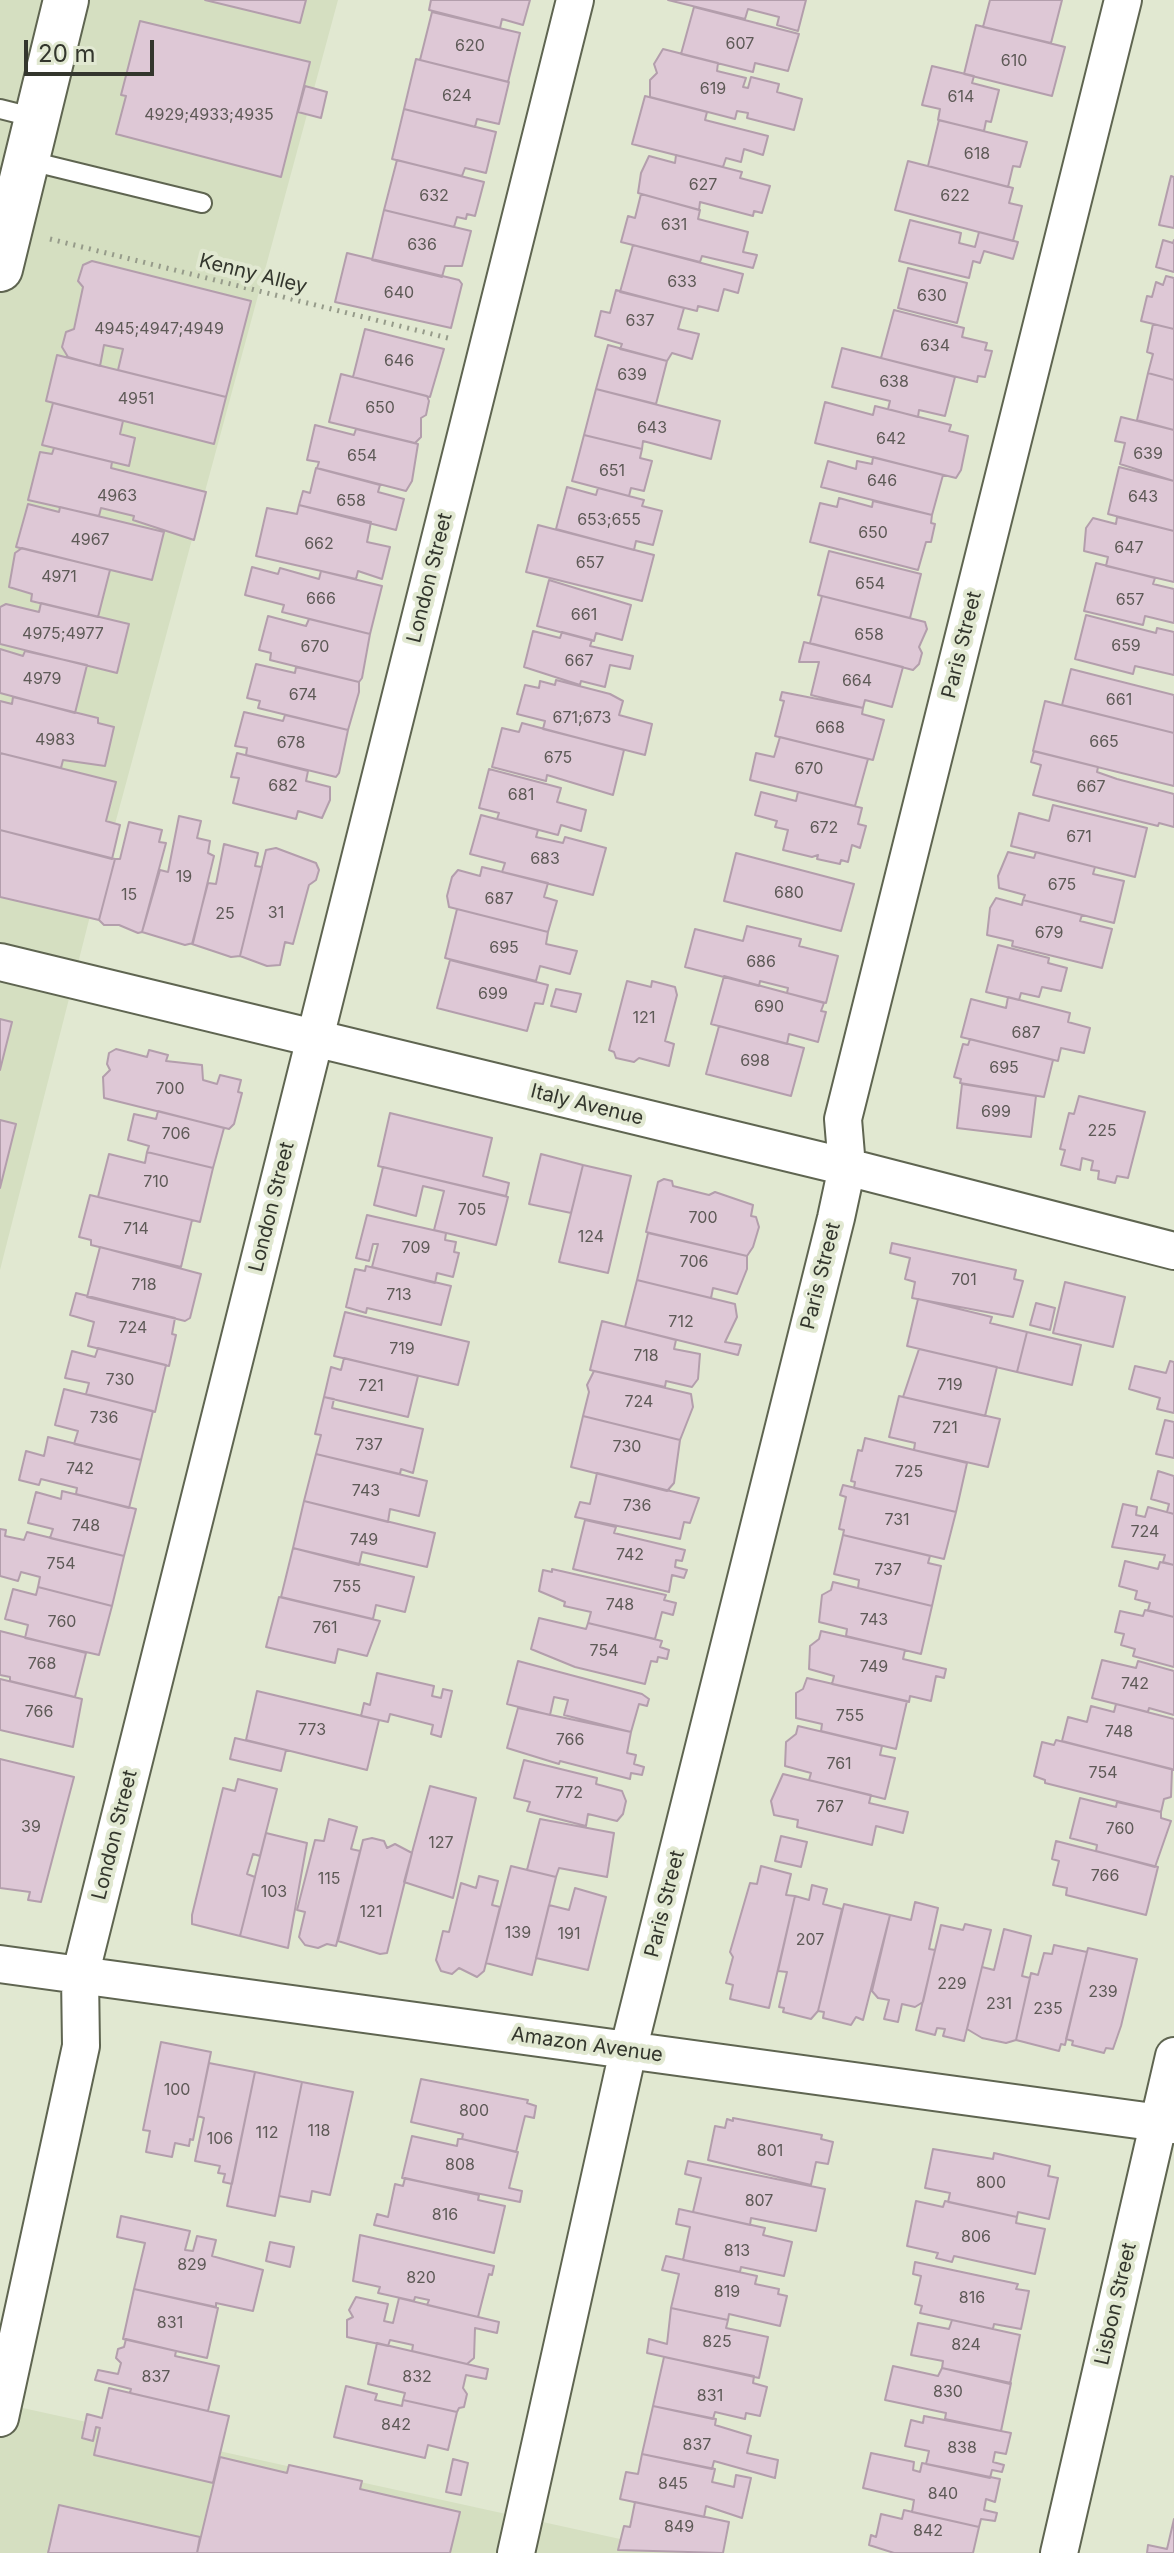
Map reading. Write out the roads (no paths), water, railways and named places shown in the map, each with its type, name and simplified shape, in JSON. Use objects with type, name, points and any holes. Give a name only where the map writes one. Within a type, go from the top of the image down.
[{"type":"main road","points":[[5,248],[21,129],[66,0]]},
{"type":"street","name":"London Street","points":[[0,2418],[81,2046],[80,1976],[575,0]]},
{"type":"street","name":"Paris Street","points":[[516,2553],[628,2051],[847,1167],[843,1119],[1123,0]]},
{"type":"street","name":"Italy Avenue","points":[[0,962],[847,1167],[1174,1251]]},
{"type":"street","name":"Amazon Avenue","points":[[0,1964],[1166,2124]]},
{"type":"street","name":"Lisbon Street","points":[[1059,2553],[1166,2124],[1174,2056]]},
{"type":"lane","points":[[21,129],[202,203]]}]
